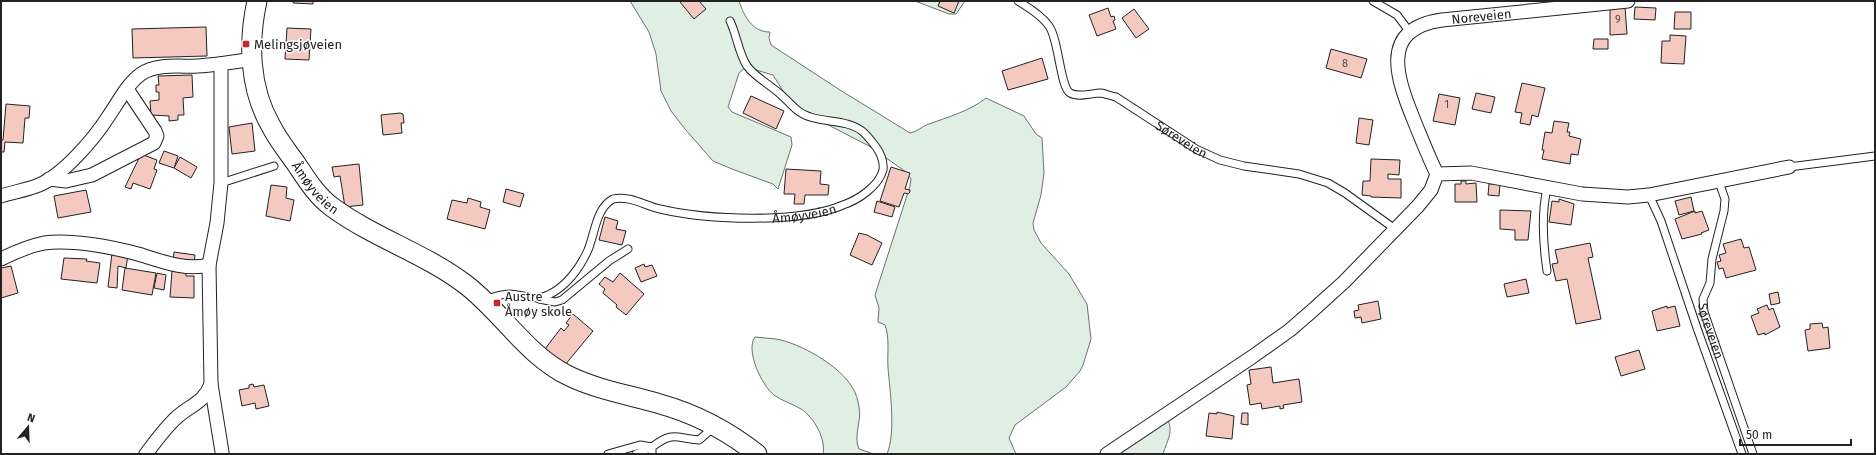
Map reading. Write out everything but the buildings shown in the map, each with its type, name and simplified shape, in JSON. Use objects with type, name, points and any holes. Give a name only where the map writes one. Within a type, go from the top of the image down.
[{"type":"main road","name":"Åmøyveien","points":[[257,1],[252,29],[252,59],[258,94],[270,125],[322,199],[344,216],[447,272],[485,300],[539,356],[568,375],[598,387],[662,404],[715,425],[757,454]]},
{"type":"street","name":"Noreveien","points":[[1409,31],[1419,25],[1436,21],[1628,1]]},
{"type":"street","points":[[1108,454],[1176,410],[1290,330],[1344,282],[1396,229],[1431,190],[1437,174],[1406,100],[1399,77],[1397,64],[1399,50],[1403,39],[1409,31]]},
{"type":"street","points":[[1,196],[39,185],[49,179],[79,153],[92,139],[128,88],[142,74],[153,69],[221,64],[252,59]]},
{"type":"street","points":[[221,64],[221,183],[217,223],[210,265],[211,384],[222,452]]},
{"type":"street","points":[[49,179],[66,181],[92,175],[154,143],[157,136],[155,131],[128,88]]},
{"type":"street","points":[[1437,174],[1471,173],[1547,188],[1603,196],[1628,197],[1649,195],[1719,182],[1789,167]]},
{"type":"street","points":[[1,259],[16,252],[44,243],[71,243],[114,248],[176,266],[210,265]]},
{"type":"street","points":[[146,454],[176,418],[202,400],[208,392],[211,384]]},
{"type":"lane","name":"Søreveien","points":[[1018,1],[1044,20],[1050,27],[1057,49],[1062,78],[1067,90],[1071,93],[1077,95],[1101,93],[1116,97],[1196,149],[1220,160],[1244,166],[1299,174],[1328,183],[1346,193],[1396,229]]},
{"type":"lane","points":[[1373,1],[1397,15],[1409,31]]},
{"type":"lane","name":"Åmøyveien","points":[[537,298],[547,296],[555,292],[575,271],[588,250],[602,209],[614,199],[626,199],[660,209],[700,216],[745,218],[781,217],[814,214],[835,209],[857,198],[878,180],[882,172],[883,160],[880,152],[869,137],[856,128],[810,117],[797,110],[747,66],[738,49],[730,21]]},
{"type":"lane","points":[[1789,167],[1875,156]]},
{"type":"lane","points":[[221,183],[274,166]]},
{"type":"lane","name":"Søreveien","points":[[1719,182],[1725,198],[1724,211],[1712,259],[1710,283],[1703,299],[1704,312],[1753,454]]},
{"type":"lane","points":[[1547,188],[1544,205],[1544,248],[1547,271]]},
{"type":"lane","name":"Søreveien","points":[[1649,195],[1661,221],[1742,454]]},
{"type":"lane","name":"Åmøyveien","points":[[485,300],[502,294],[510,294],[555,302],[562,300],[609,261],[628,249]]},
{"type":"lane","points":[[636,454],[652,451],[663,439],[672,436],[699,440],[715,425]]},
{"type":"lane","points":[[608,454],[640,445],[652,451]]},
{"type":"green space","points":[[630,1],[739,1],[746,17],[754,26],[758,29],[770,32],[769,38],[771,45],[910,133],[966,110],[980,103],[986,98],[1024,116],[1036,134],[1042,138],[1044,173],[1041,195],[1033,223],[1034,230],[1041,243],[1069,274],[1087,304],[1091,339],[1080,371],[1066,387],[1015,425],[1009,438],[1016,454],[887,454],[890,445],[892,424],[888,368],[888,341],[885,325],[878,322],[879,308],[875,295],[910,186],[911,179],[906,172],[869,146],[811,116],[788,99],[773,75],[746,67],[739,73],[728,107],[732,112],[791,137],[792,145],[778,189],[773,184],[713,161],[671,111],[661,91],[656,54],[649,32]]},
{"type":"green space","points":[[915,1],[965,1],[956,14],[949,14]]},
{"type":"green space","points":[[755,337],[776,339],[796,345],[807,350],[838,371],[846,379],[856,394],[860,412],[857,434],[857,444],[859,449],[874,454],[823,454],[823,442],[821,435],[810,417],[801,409],[774,395],[760,376],[753,359],[752,343]]},
{"type":"green space","points":[[1165,415],[1170,425],[1170,434],[1163,454],[1113,454]]},
{"type":"place","name":"Melingsjøveien","points":[[246,44]]},
{"type":"place","name":"Austre Åmøy skole","points":[[497,303]]}]
